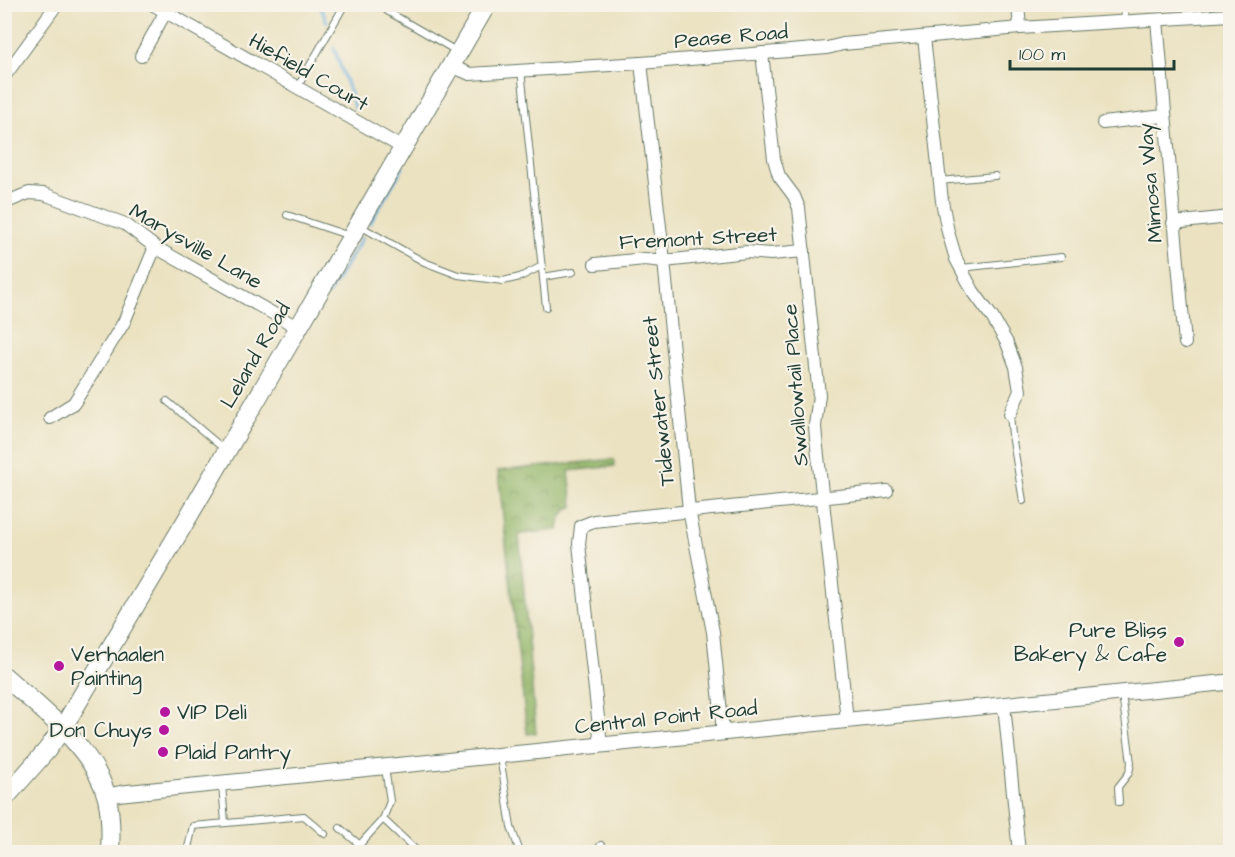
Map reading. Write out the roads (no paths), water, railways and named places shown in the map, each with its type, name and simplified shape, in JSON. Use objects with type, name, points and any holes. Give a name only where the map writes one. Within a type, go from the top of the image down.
[{"type":"main road","name":"Leland Road","points":[[4,799],[47,750],[62,729],[487,4]]},
{"type":"main road","points":[[4,676],[62,729],[93,766],[107,796],[110,816],[110,852]]},
{"type":"street","points":[[4,77],[57,4]]},
{"type":"street","name":"Hiefield Court","points":[[152,4],[168,8],[297,88],[403,148]]},
{"type":"street","points":[[1018,4],[1020,28]]},
{"type":"street","points":[[141,56],[168,8]]},
{"type":"street","name":"Pease Road","points":[[455,59],[470,74],[762,53],[1020,28],[1230,15]]},
{"type":"street","name":"Mimosa Way","points":[[1157,20],[1185,343]]},
{"type":"street","points":[[924,37],[939,181],[948,232],[961,268],[1007,343],[1016,368],[1020,391],[1010,414]]},
{"type":"street","name":"Swallowtail Place","points":[[762,53],[774,159],[779,176],[794,196],[799,208],[819,395],[815,426],[847,720]]},
{"type":"street","name":"Tidewater Street","points":[[641,63],[689,510],[713,632],[723,733]]},
{"type":"street","points":[[1103,123],[1164,116]]},
{"type":"street","name":"Marysville Lane","points":[[4,203],[29,193],[44,194],[125,224],[155,247],[297,327]]},
{"type":"street","points":[[1173,223],[1230,217]]},
{"type":"street","points":[[50,418],[74,403],[124,322],[155,247]]},
{"type":"street","name":"Fremont Street","points":[[595,264],[645,259],[664,261],[747,252],[771,254],[804,251]]},
{"type":"street","points":[[601,745],[579,544],[581,526],[594,521],[689,510],[887,491]]},
{"type":"street","name":"Central Point Road","points":[[107,796],[1230,682]]},
{"type":"street","points":[[1004,705],[1019,852]]},
{"type":"lane","points":[[297,88],[345,4]]},
{"type":"lane","points":[[1124,4],[1125,22]]},
{"type":"lane","points":[[387,11],[455,59]]},
{"type":"lane","points":[[521,70],[546,307]]},
{"type":"lane","points":[[939,181],[995,176]]},
{"type":"lane","points":[[287,215],[354,231],[458,275],[503,281],[520,277],[542,266]]},
{"type":"lane","points":[[961,268],[1061,257]]},
{"type":"lane","points":[[543,277],[573,272]]},
{"type":"lane","points":[[167,401],[226,450]]},
{"type":"lane","points":[[1010,414],[1011,435],[1023,501]]},
{"type":"lane","points":[[1119,802],[1118,787],[1129,772],[1131,763],[1122,693]]},
{"type":"lane","points":[[500,756],[511,827],[520,852]]},
{"type":"lane","points":[[353,852],[383,819],[390,801],[385,766]]},
{"type":"lane","points":[[222,783],[225,823]]},
{"type":"lane","points":[[187,852],[194,826],[304,816],[325,834]]},
{"type":"lane","points":[[383,819],[418,852]]},
{"type":"lane","points":[[340,828],[360,845]]},
{"type":"lane","points":[[595,852],[601,845]]},
{"type":"waterway","points":[[319,4],[327,22]]},
{"type":"waterway","points":[[334,48],[355,108]]},
{"type":"waterway","points":[[370,223],[403,167]]},
{"type":"waterway","points":[[328,295],[362,238]]},
{"type":"place","name":"Pure Bliss Bakery & Cafe","points":[[1179,642]]},
{"type":"place","name":"Verhaalen Painting","points":[[59,666]]},
{"type":"place","name":"VIP Deli","points":[[165,712]]},
{"type":"place","name":"Don Chuys","points":[[164,730]]},
{"type":"place","name":"Plaid Pantry","points":[[163,752]]}]
